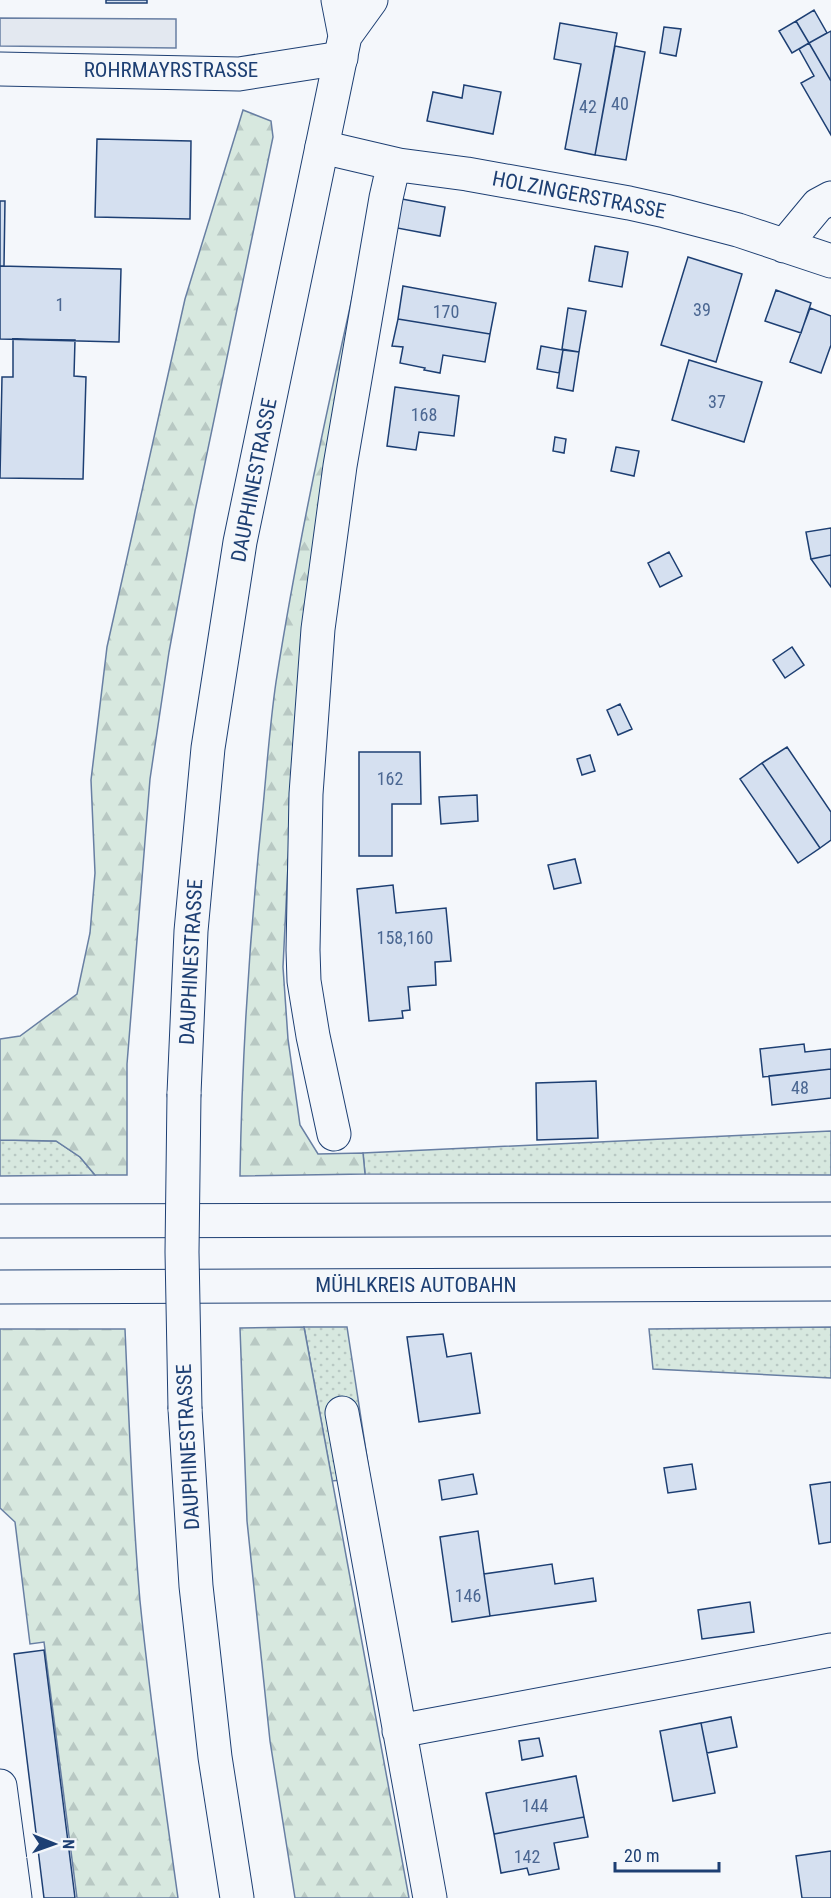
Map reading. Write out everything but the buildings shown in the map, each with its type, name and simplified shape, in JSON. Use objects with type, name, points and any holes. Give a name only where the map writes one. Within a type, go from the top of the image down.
[{"type":"main road","name":"DAUPHINESTRASSE","points":[[237,1898],[215,1757],[196,1586],[185,1409],[182,1252],[184,1094],[191,931],[208,748],[240,542],[343,47],[338,0]]},
{"type":"main road","name":"DAUPHINESTRASSE","points":[[343,47],[371,0]]},
{"type":"main road","name":"ROHRMAYRSTRASSE","points":[[0,69],[239,74],[343,47]]},
{"type":"main road","name":"HOLZINGERSTRASSE","points":[[322,147],[399,165],[467,174],[629,203],[738,230],[831,261]]},
{"type":"main road","points":[[334,1134],[304,981],[307,782],[318,629],[340,466],[386,198],[391,176],[399,165]]},
{"type":"main road","points":[[784,246],[818,205],[831,198]]},
{"type":"main road","points":[[0,1221],[831,1219]]},
{"type":"main road","name":"MÜHLKREIS AUTOBAHN","points":[[0,1287],[831,1284]]},
{"type":"main road","points":[[342,1413],[430,1898]]},
{"type":"main road","points":[[399,1731],[831,1650]]},
{"type":"main road","points":[[0,1786],[15,1898]]},
{"type":"green space","points":[[243,110],[271,121],[273,137],[195,511],[169,652],[150,779],[127,1064],[127,1175],[95,1175],[80,1157],[56,1141],[0,1140],[0,1039],[20,1036],[77,994],[90,933],[95,873],[91,780],[107,647],[185,299]]},
{"type":"green space","points":[[376,192],[291,804],[283,967],[288,1039],[300,1125],[318,1154],[363,1153],[365,1174],[240,1176],[251,945],[276,682],[309,497]]},
{"type":"green space","points":[[831,1131],[831,1175],[365,1174],[363,1153]]},
{"type":"green space","points":[[0,1140],[56,1141],[80,1157],[95,1175],[0,1176]]},
{"type":"green space","points":[[304,1327],[347,1327],[370,1477],[332,1481]]},
{"type":"green space","points":[[304,1327],[409,1898],[295,1898],[270,1741],[247,1521],[240,1328]]},
{"type":"green space","points":[[831,1327],[831,1378],[653,1369],[649,1329]]},
{"type":"green space","points":[[0,1329],[125,1329],[140,1601],[178,1898],[77,1898],[44,1642],[30,1644],[15,1522],[0,1508]]},
{"type":"shaded area","points":[[0,18],[176,19],[176,48],[0,46]]}]
